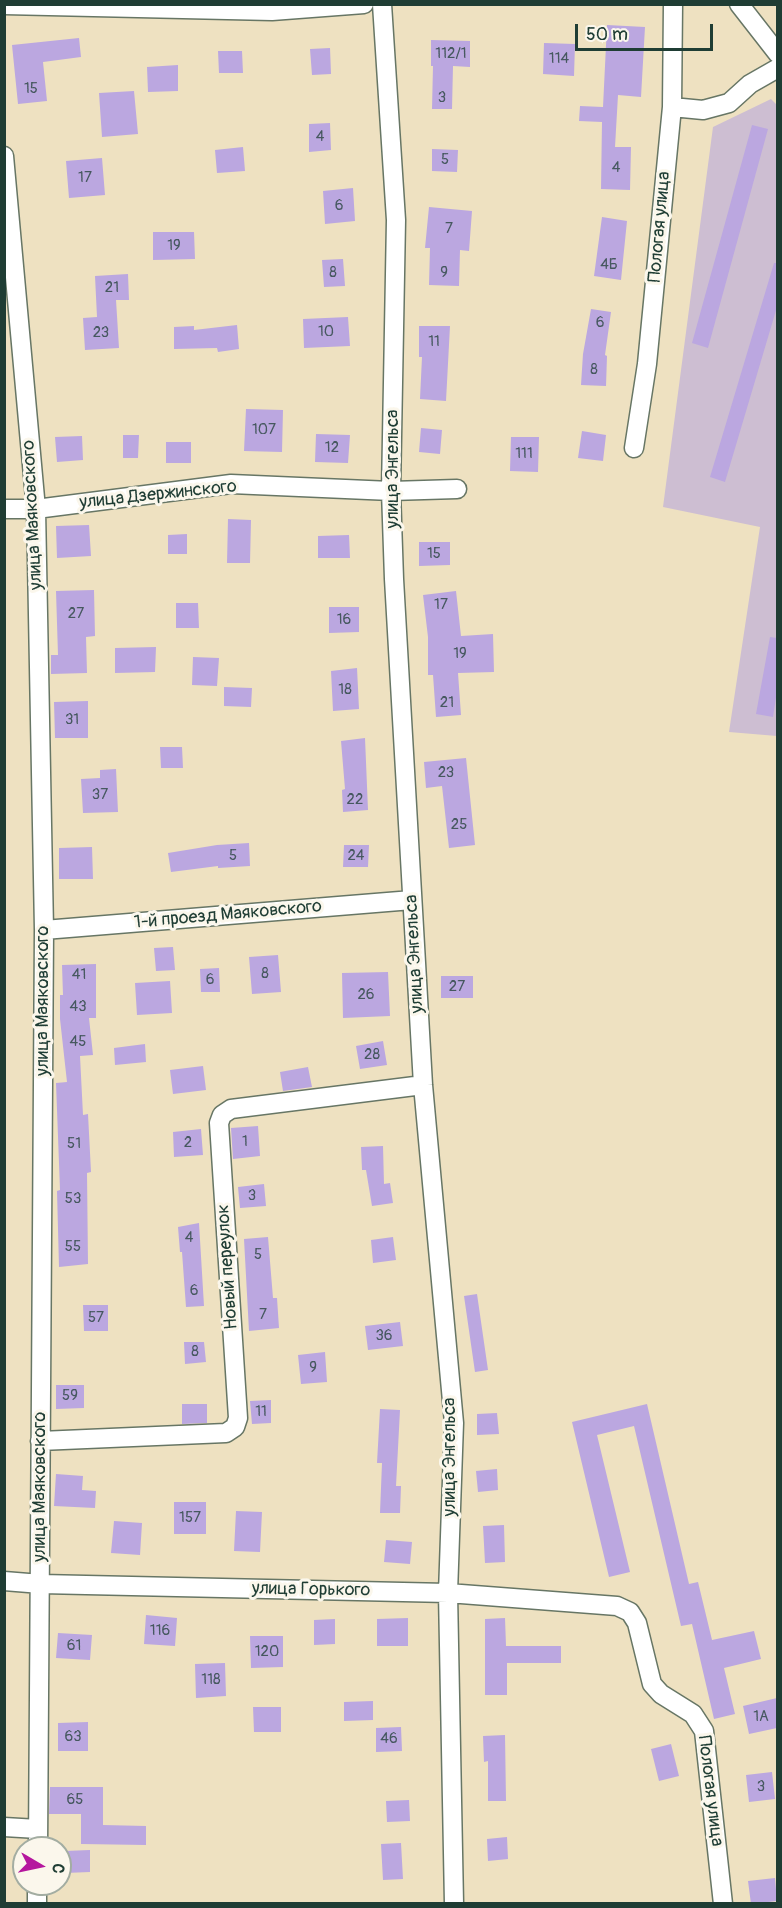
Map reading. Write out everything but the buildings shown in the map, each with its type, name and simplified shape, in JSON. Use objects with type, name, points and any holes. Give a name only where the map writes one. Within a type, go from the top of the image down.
[{"type":"street","points":[[4,5],[273,8],[364,4]]},
{"type":"street","name":"улица Энгельса","points":[[382,4],[396,220],[391,490],[423,1085],[454,1423],[448,1593],[454,1904]]},
{"type":"street","name":"Пологая улица","points":[[634,448],[648,364],[672,107],[673,4]]},
{"type":"street","points":[[739,4],[777,54]]},
{"type":"street","points":[[672,107],[703,110],[729,103],[750,84],[777,68]]},
{"type":"street","name":"улица Маяковского","points":[[4,156],[36,509],[44,930],[38,1836]]},
{"type":"street","name":"улица Дзержинского","points":[[4,509],[36,509],[231,484],[391,490],[457,489]]},
{"type":"street","name":"1-й проезд Маяковского","points":[[44,930],[412,900]]},
{"type":"street","name":"Новый переулок","points":[[40,1441],[226,1433],[236,1427],[238,1418],[219,1123],[222,1114],[231,1109],[423,1085]]},
{"type":"street","name":"улица Горького","points":[[4,1581],[41,1584],[448,1593],[617,1606]]},
{"type":"street","name":"Пологая улица","points":[[617,1606],[630,1612],[637,1623],[652,1684],[661,1694],[693,1714],[704,1731],[723,1904]]},
{"type":"street","points":[[4,1827],[38,1829]]},
{"type":"shaded area","points":[[771,99],[778,106],[777,736],[729,732],[760,527],[663,507],[713,127]]}]
